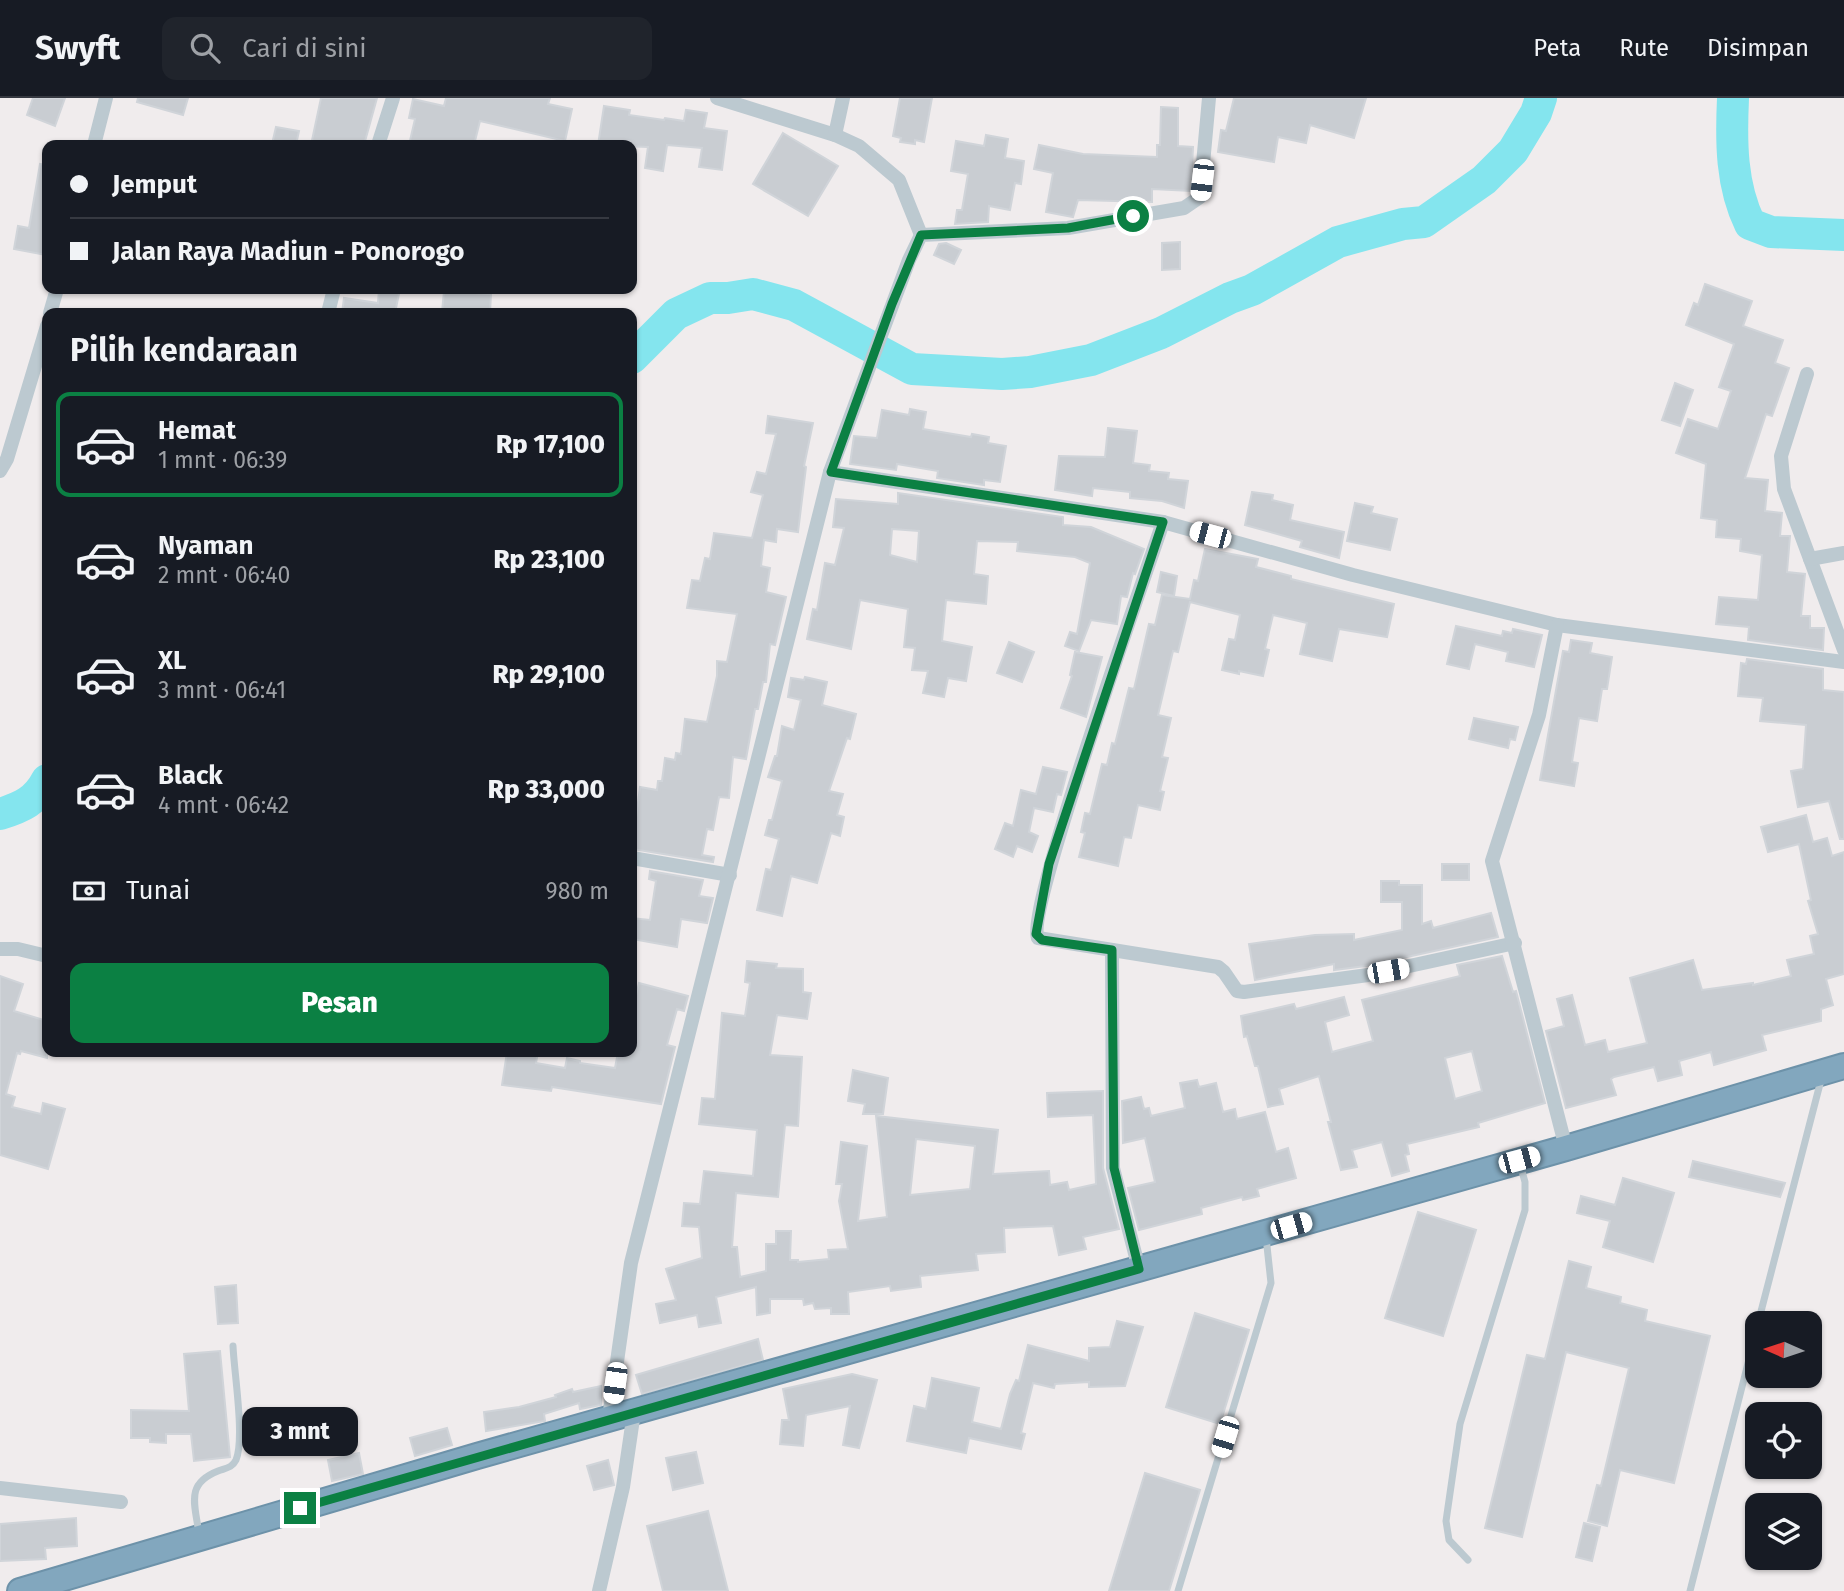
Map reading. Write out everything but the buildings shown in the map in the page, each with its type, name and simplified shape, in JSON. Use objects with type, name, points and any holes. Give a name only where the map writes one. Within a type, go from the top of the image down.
[{"type":"highway","points":[[20,1591],[610,1418],[1566,1148],[1833,1069]]},
{"type":"street","points":[[94,140],[106,98]]},
{"type":"street","points":[[380,140],[393,98]]},
{"type":"street","points":[[610,1418],[631,1263],[831,472],[867,370],[921,235],[900,180],[859,146],[835,135],[717,98]]},
{"type":"street","points":[[835,135],[844,98]]},
{"type":"street","points":[[921,235],[1068,228],[1184,208],[1200,197],[1209,98]]},
{"type":"street","points":[[0,471],[7,459],[42,359]]},
{"type":"street","points":[[1807,374],[1782,456],[1784,489],[1844,650]]},
{"type":"street","points":[[831,472],[1163,522],[1353,575],[1557,625],[1844,662]]},
{"type":"street","points":[[1163,522],[1049,864],[1036,934],[1042,940],[1217,967],[1224,972],[1237,991],[1244,992],[1368,975],[1515,943]]},
{"type":"street","points":[[1810,559],[1844,553]]},
{"type":"street","points":[[1557,625],[1539,715],[1492,861],[1566,1148]]},
{"type":"street","points":[[637,859],[730,875]]},
{"type":"street","points":[[0,949],[18,949],[42,955]]},
{"type":"street","points":[[1112,950],[1114,1168],[1139,1269]]},
{"type":"street","points":[[599,1591],[624,1487],[634,1412]]},
{"type":"street","points":[[0,1488],[121,1502]]},
{"type":"lane","points":[[1762,1311],[1833,1069]]},
{"type":"lane","points":[[1468,1560],[1449,1540],[1446,1521],[1460,1424],[1525,1210],[1525,1182],[1519,1160]]},
{"type":"lane","points":[[1178,1591],[1271,1283],[1266,1233]]},
{"type":"lane","points":[[199,1538],[194,1492],[200,1480],[232,1466],[237,1457],[239,1437],[233,1346]]},
{"type":"lane","points":[[1690,1591],[1745,1377]]},
{"type":"waterway","points":[[637,353],[676,314],[710,298],[753,294],[794,305],[912,369],[1002,374],[1030,372],[1091,360],[1161,333],[1230,298],[1252,290],[1338,242],[1403,224],[1424,222],[1484,180],[1513,151],[1536,113],[1541,98]]},
{"type":"waterway","points":[[1733,98],[1732,147],[1736,179],[1750,224],[1771,232],[1844,235]]},
{"type":"waterway","points":[[0,814],[28,802],[42,787]]},
{"type":"route","points":[[300,1508],[1139,1269],[1114,1168],[1112,950],[1042,940],[1036,934],[1036,925],[1049,864],[1163,522],[831,472],[892,304],[921,235],[1068,228],[1133,216]]}]
